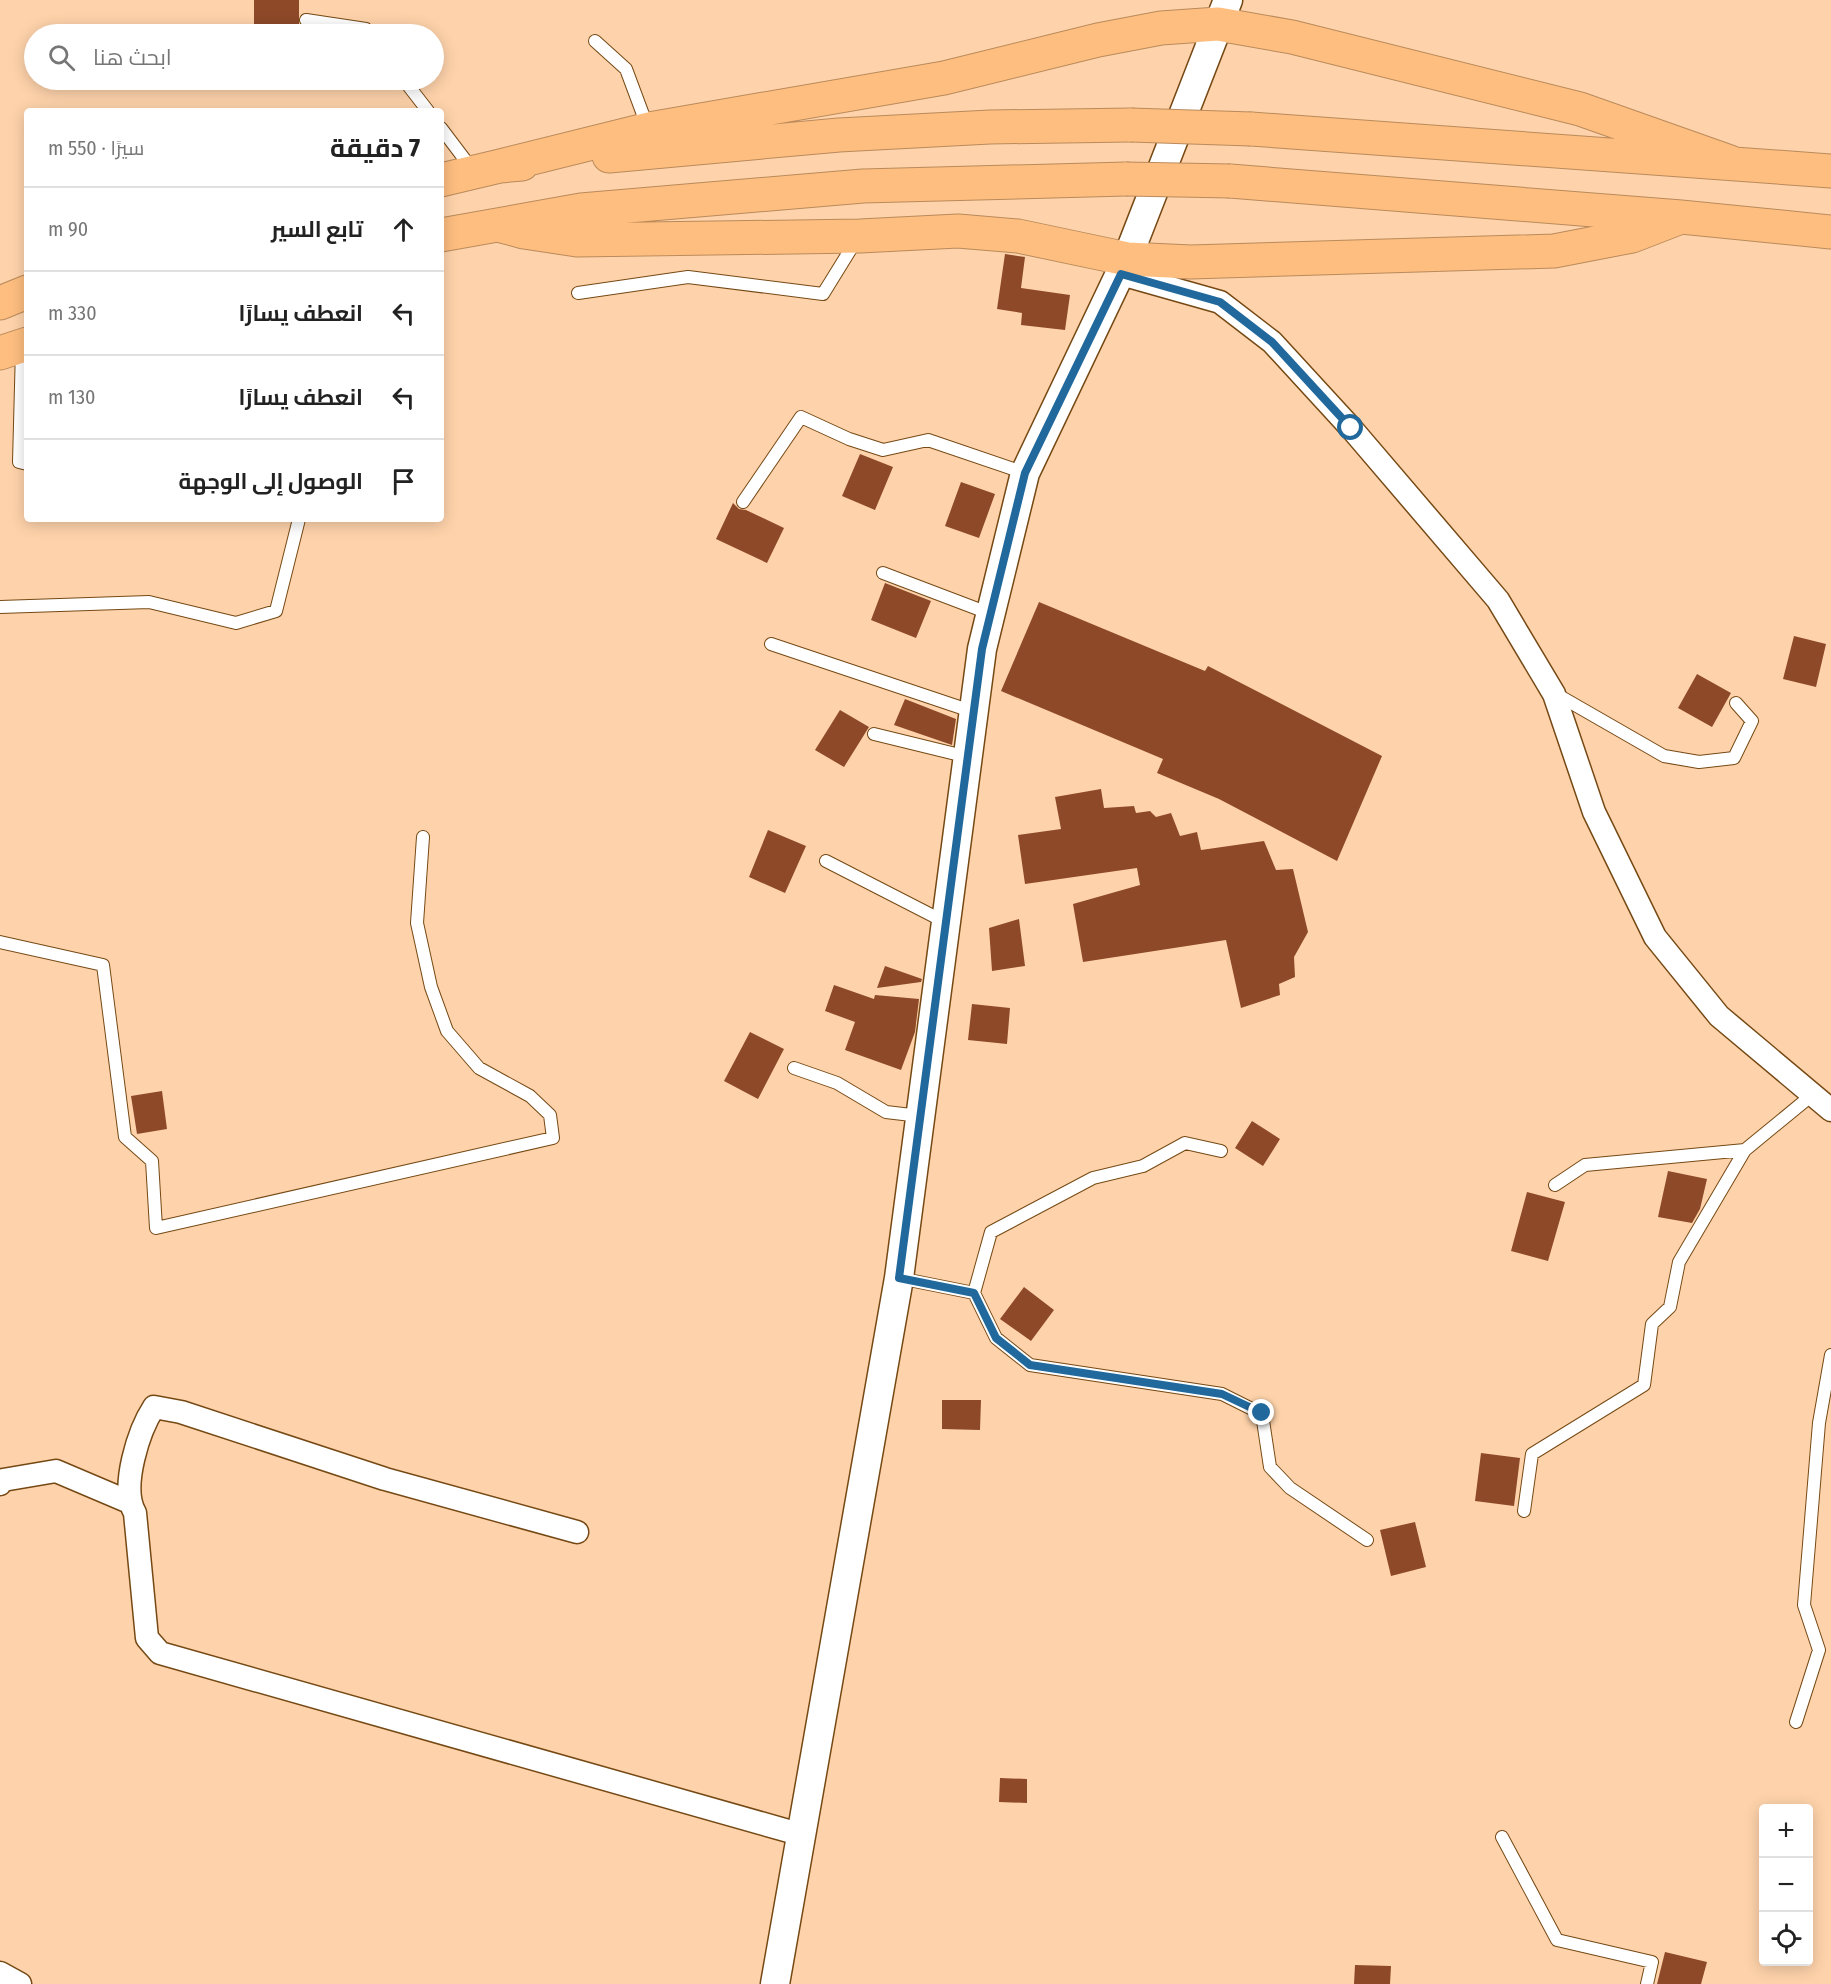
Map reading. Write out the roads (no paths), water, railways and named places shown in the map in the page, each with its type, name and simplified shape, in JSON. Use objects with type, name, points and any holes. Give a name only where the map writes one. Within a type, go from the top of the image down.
[{"type":"highway","points":[[444,179],[648,129],[944,78],[1223,12],[1346,49],[1580,109],[1730,162]]},
{"type":"highway","points":[[487,169],[839,135],[990,127],[1131,125],[1251,129],[1831,171]]},
{"type":"highway","points":[[444,234],[581,210],[862,186],[1126,178],[1230,181],[1681,217],[1831,232]]},
{"type":"highway","points":[[498,225],[524,232],[577,240],[860,236],[938,231],[988,233],[1124,267],[1191,262],[1554,251],[1632,236],[1681,217]]},
{"type":"highway","points":[[0,303],[24,293]]},
{"type":"street","points":[[775,1984],[799,1834],[899,1278],[982,649],[1025,473],[1124,267],[1223,12]]},
{"type":"street","points":[[1124,267],[1220,302],[1272,342],[1351,428],[1498,600],[1554,694],[1594,812],[1655,937],[1719,1016],[1831,1110]]},
{"type":"street","points":[[577,1532],[385,1479],[181,1412],[154,1407],[142,1425],[135,1454],[129,1502],[135,1513],[147,1638],[160,1653],[799,1834]]},
{"type":"street","points":[[0,1484],[3,1480],[56,1471],[129,1502]]},
{"type":"street","points":[[0,1973],[20,1984]]},
{"type":"lane","points":[[306,20],[333,24]]},
{"type":"lane","points":[[595,41],[626,69],[648,129]]},
{"type":"lane","points":[[412,90],[426,108]]},
{"type":"lane","points":[[444,131],[487,169]]},
{"type":"lane","points":[[578,293],[688,277],[822,294],[860,236]]},
{"type":"lane","points":[[16,348],[19,462],[24,463]]},
{"type":"lane","points":[[743,502],[801,417],[849,439],[883,450],[928,440],[1025,473]]},
{"type":"lane","points":[[0,607],[148,602],[236,623],[276,611],[298,522]]},
{"type":"lane","points":[[883,573],[991,614]]},
{"type":"lane","points":[[771,644],[974,712]]},
{"type":"lane","points":[[1554,694],[1664,756],[1699,762],[1734,758],[1752,721],[1736,704]]},
{"type":"lane","points":[[874,734],[968,757]]},
{"type":"lane","points":[[0,942],[103,964],[125,1137],[152,1161],[156,1228],[553,1138],[550,1115],[530,1096],[479,1068],[447,1031],[431,987],[417,923],[423,837]]},
{"type":"lane","points":[[826,861],[946,922]]},
{"type":"lane","points":[[794,1068],[837,1083],[886,1112],[920,1116]]},
{"type":"lane","points":[[1524,1511],[1532,1454],[1644,1385],[1652,1324],[1670,1307],[1679,1262],[1745,1150],[1812,1095]]},
{"type":"lane","points":[[1221,1152],[1185,1143],[1143,1166],[1093,1178],[991,1232],[974,1293],[996,1338],[1030,1365],[1222,1394],[1262,1413],[1270,1467],[1290,1488],[1367,1540]]},
{"type":"lane","points":[[1555,1185],[1585,1164],[1745,1150]]},
{"type":"lane","points":[[899,1278],[974,1293]]},
{"type":"lane","points":[[1796,1722],[1825,1651],[1804,1605],[1819,1423],[1831,1355]]},
{"type":"lane","points":[[1502,1837],[1557,1940],[1652,1962],[1647,1984]]}]
